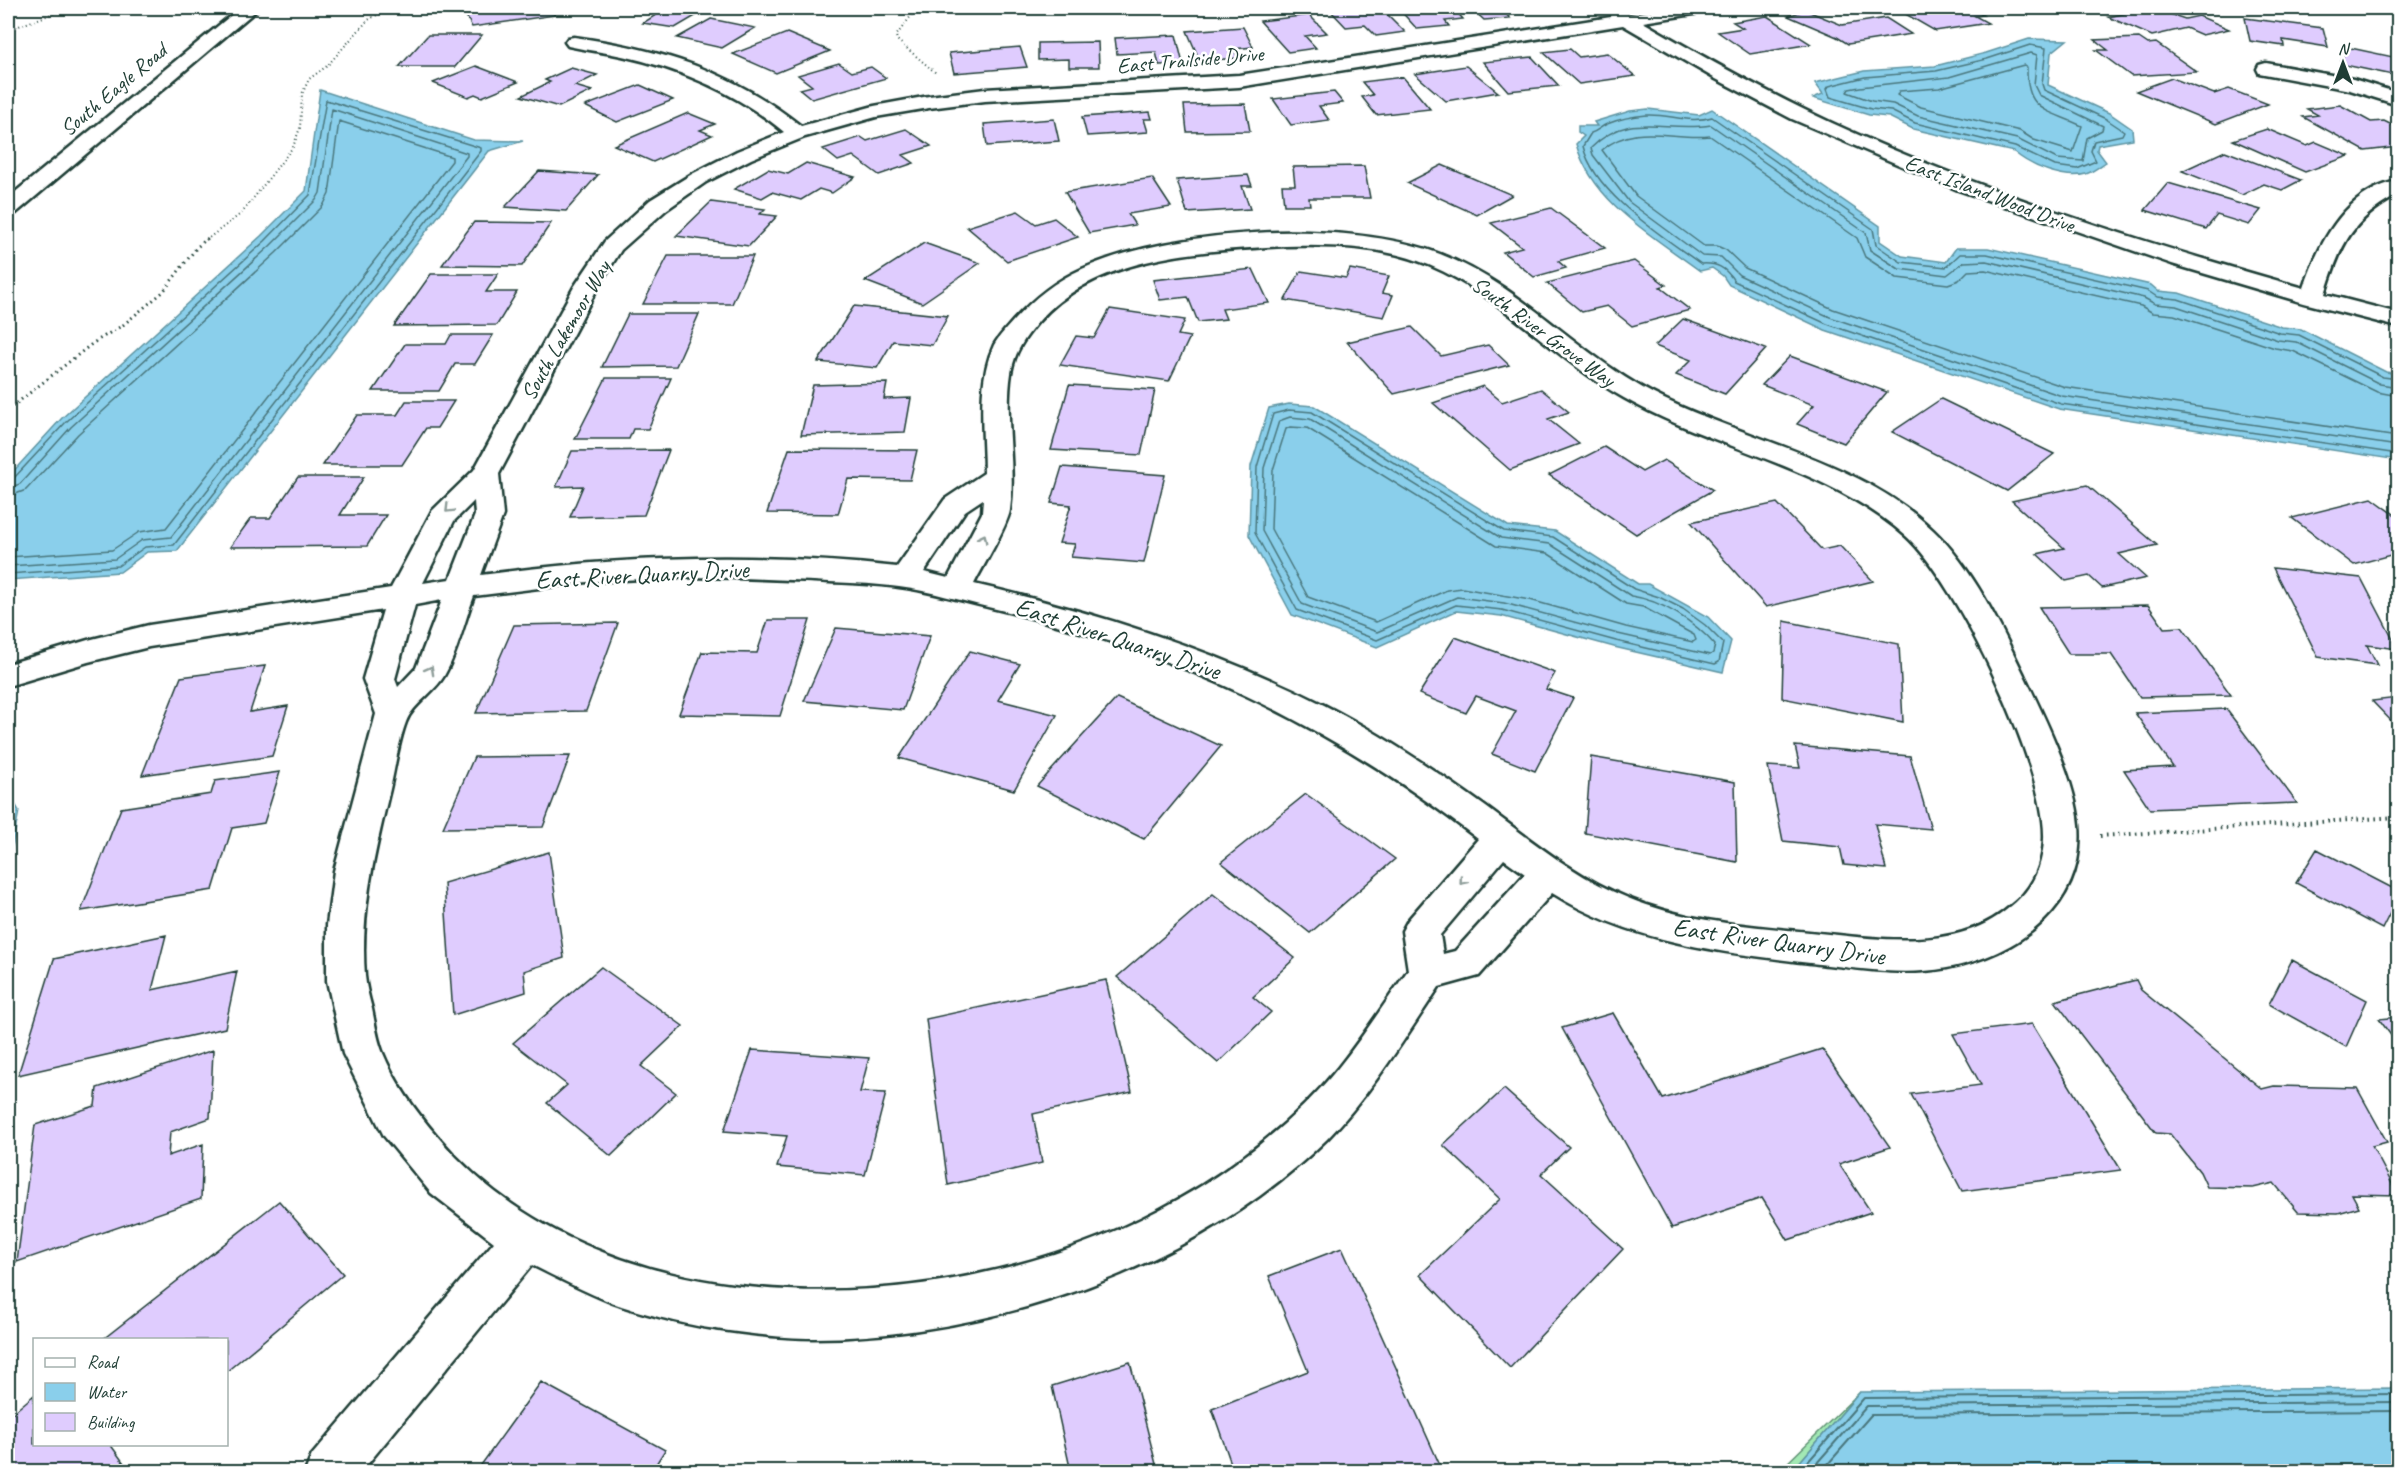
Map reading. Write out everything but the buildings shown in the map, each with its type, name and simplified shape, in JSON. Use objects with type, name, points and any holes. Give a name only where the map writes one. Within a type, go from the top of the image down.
[{"type":"main road","name":"South Eagle Road","points":[[8,208],[250,8]]},
{"type":"main road","name":"East Island Wood Drive","points":[[1606,8],[1759,95],[1900,160],[2078,226],[2181,260],[2398,320]]},
{"type":"main road","name":"East Trailside Drive","points":[[694,181],[744,154],[798,133],[874,112],[940,100],[1239,81],[1700,8]]},
{"type":"main road","points":[[574,42],[623,48],[694,71],[759,104],[798,133]]},
{"type":"main road","points":[[2266,69],[2353,85],[2398,99]]},
{"type":"main road","name":"South Lakemoor Way","points":[[392,714],[379,679],[402,596],[442,516],[485,474],[597,268],[636,223],[657,205],[694,181]]},
{"type":"main road","points":[[2312,298],[2328,248],[2344,223],[2369,202],[2398,187]]},
{"type":"main road","name":"South River Grove Way","points":[[956,590],[996,513],[997,386],[1006,346],[1030,313],[1064,287],[1110,266],[1141,256],[1194,246],[1324,238],[1366,242],[1407,250],[1440,261],[1483,284],[1611,381],[1650,403],[1852,488],[1911,524],[1949,564],[2004,662],[2024,705],[2055,793]]},
{"type":"main road","points":[[485,474],[489,515],[430,673],[392,714],[352,871],[345,926],[346,981],[363,1054],[399,1122],[446,1179],[525,1239],[616,1282],[708,1305],[813,1315],[925,1307],[1016,1288],[1114,1254],[1195,1214],[1270,1162],[1312,1125],[1352,1082],[1427,973],[1421,931],[1501,837]]},
{"type":"main road","points":[[905,578],[955,505],[998,476]]},
{"type":"main road","name":"East River Quarry Drive","points":[[8,675],[70,655],[164,633],[562,574],[682,568],[766,569],[905,578],[1090,623],[1155,644],[1236,676],[1364,743],[1428,783],[1549,872],[1607,906],[1676,930],[1892,958],[1947,954],[1992,939],[2029,915],[2055,878],[2063,838],[2055,793]]},
{"type":"main road","points":[[1427,973],[1466,965],[1549,872]]},
{"type":"main road","points":[[329,1472],[525,1239]]},
{"type":"path","points":[[8,30],[68,8]]},
{"type":"path","points":[[8,410],[93,343],[123,325],[163,292],[197,247],[242,213],[293,147],[300,128],[302,94],[309,79],[327,66],[368,20],[389,8]]},
{"type":"path","points":[[917,8],[896,36],[897,40],[940,76]]},
{"type":"path","points":[[2090,836],[2398,817]]},
{"type":"green space","points":[[1860,1392],[1792,1471],[1779,1471]]},
{"type":"water","points":[[792,8],[898,8],[889,12],[812,13]]},
{"type":"water","points":[[2029,39],[2067,40],[2051,53],[2048,85],[2109,113],[2132,129],[2133,139],[2098,145],[2097,150],[2106,162],[2089,173],[2068,175],[2058,173],[2038,167],[2014,152],[1913,129],[1889,117],[1869,115],[1813,98],[1823,94],[1815,83],[1864,71],[1935,66]]},
{"type":"water","points":[[320,90],[474,140],[523,141],[489,151],[177,551],[147,552],[120,572],[8,580],[8,477],[62,418],[261,236],[306,191]]},
{"type":"water","points":[[1648,109],[1699,115],[1712,109],[1880,226],[1880,241],[1902,256],[1946,262],[1956,248],[1988,248],[2151,285],[2158,291],[2179,293],[2282,327],[2301,329],[2386,372],[2398,374],[2398,460],[2059,409],[1825,330],[1729,285],[1723,276],[1712,268],[1700,271],[1627,216],[1596,184],[1584,165],[1576,144],[1584,136],[1578,132],[1578,126],[1597,126],[1594,122],[1630,111]]},
{"type":"water","points":[[1289,404],[1314,406],[1508,526],[1555,531],[1638,584],[1648,584],[1708,617],[1731,641],[1723,672],[1614,647],[1501,616],[1456,611],[1377,647],[1292,615],[1249,535],[1251,466],[1269,408]]},
{"type":"water","points":[[8,792],[19,811],[8,868]]},
{"type":"water","points":[[2398,1388],[2398,1471],[1792,1471],[1860,1392]]}]
